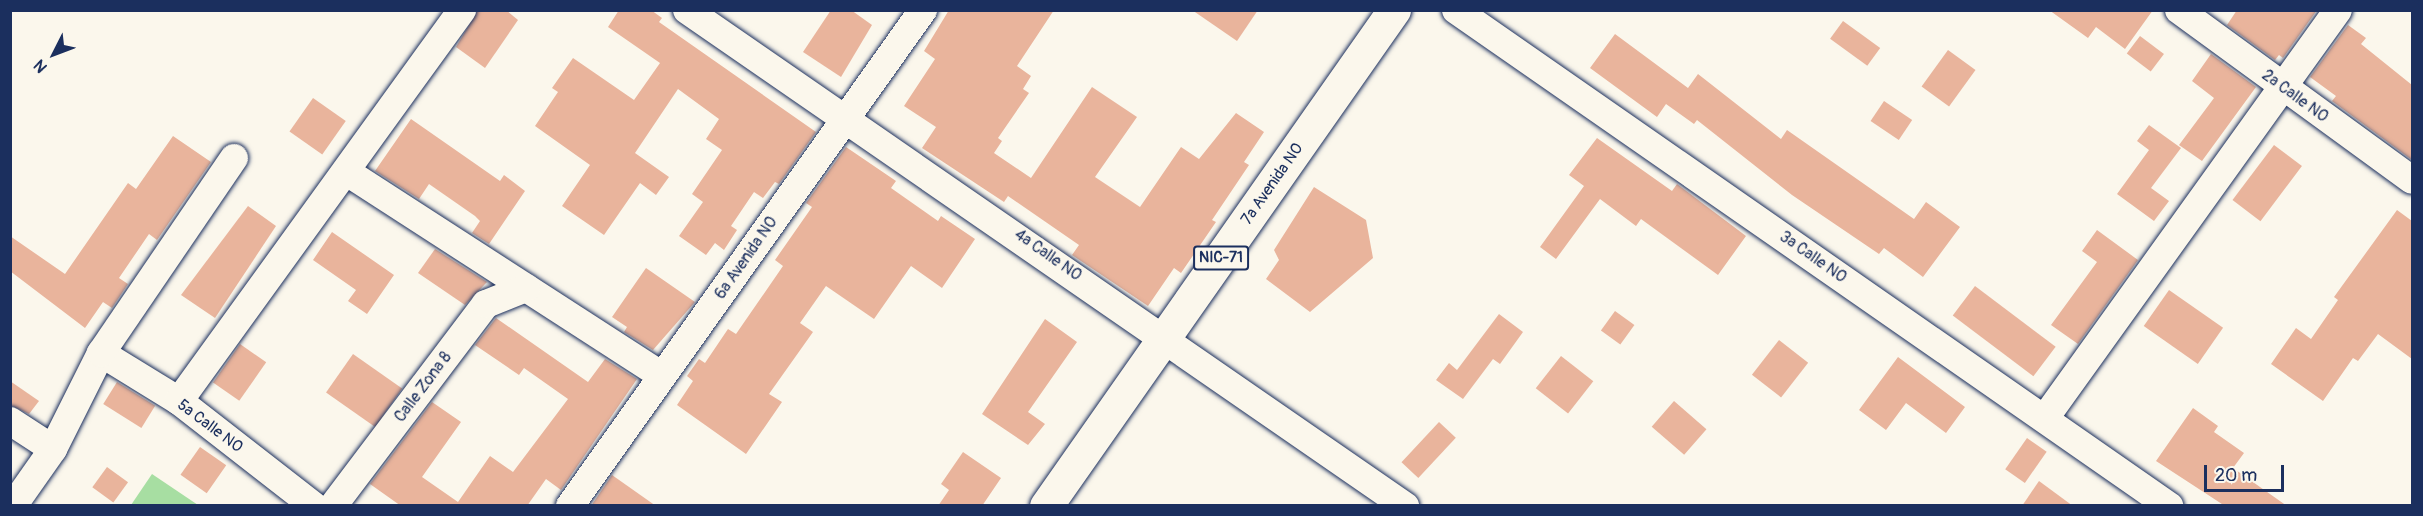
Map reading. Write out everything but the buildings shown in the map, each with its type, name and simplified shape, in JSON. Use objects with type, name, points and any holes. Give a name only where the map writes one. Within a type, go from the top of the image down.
[{"type":"highway","name":"7a Avenida NO","points":[[1046,506],[1394,10]]},
{"type":"street","points":[[179,401],[347,172],[462,10]]},
{"type":"street","name":"4a Calle NO","points":[[687,10],[846,116],[1166,337],[1405,506]]},
{"type":"street","name":"6a Avenida NO","points":[[570,506],[923,10]]},
{"type":"street","name":"3a Calle NO","points":[[1456,10],[2169,506]]},
{"type":"street","name":"2a Calle NO","points":[[2179,10],[2412,180]]},
{"type":"street","points":[[2045,418],[2338,10]]},
{"type":"street","points":[[13,506],[52,449],[102,353],[234,158]]},
{"type":"street","points":[[347,172],[662,376]]},
{"type":"street","name":"Calle Zona 8","points":[[333,506],[486,303],[526,288]]},
{"type":"street","name":"5a Calle NO","points":[[102,353],[179,401],[314,506]]},
{"type":"street","points":[[10,421],[52,449]]},
{"type":"green space","points":[[152,474],[198,505],[131,505]]}]
